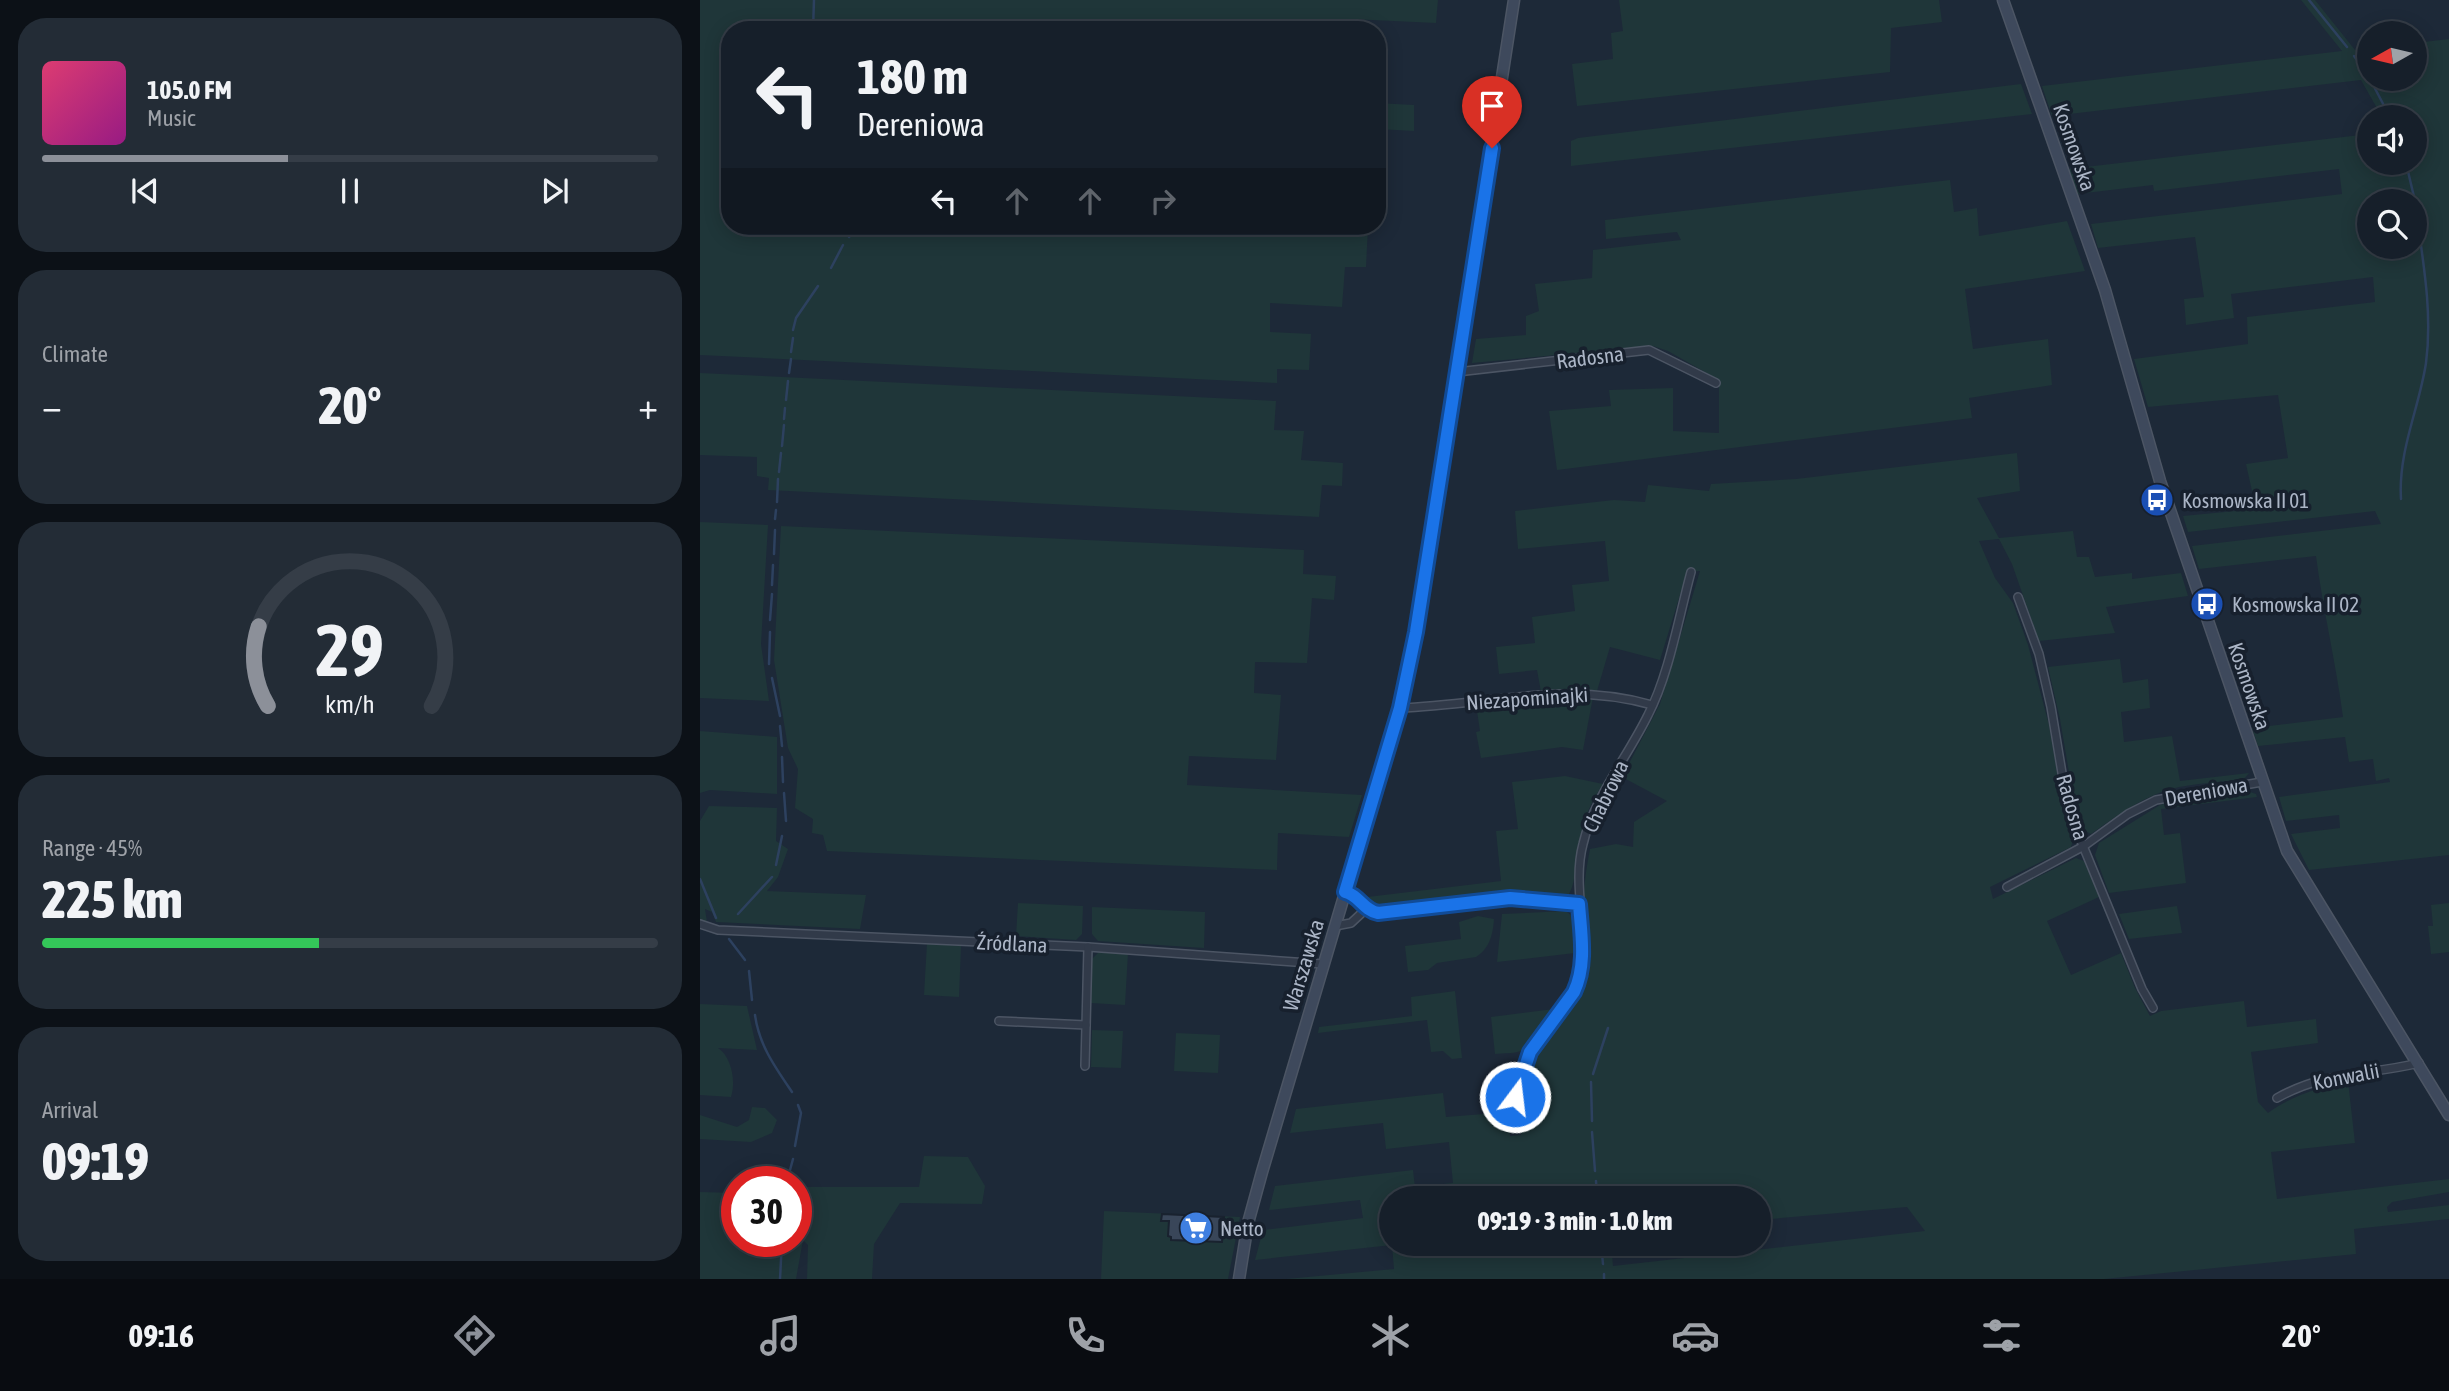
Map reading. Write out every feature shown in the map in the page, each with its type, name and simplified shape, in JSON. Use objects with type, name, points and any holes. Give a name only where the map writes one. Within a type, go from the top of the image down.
[{"type":"main road","name":"Warszawska","points":[[1238,1279],[1248,1223],[1400,708],[1416,632],[1514,0]]},
{"type":"main road","name":"Kosmowska","points":[[2003,0],[2105,290],[2160,481],[2287,851],[2449,1115]]},
{"type":"street","name":"Radosna","points":[[1457,372],[1649,350],[1716,383]]},
{"type":"street","name":"Chabrowa","points":[[1515,1097],[1530,1052],[1579,981],[1582,935],[1578,873],[1589,824],[1652,705],[1692,572]]},
{"type":"street","name":"Radosna","points":[[2018,597],[2039,654],[2065,790],[2084,846],[2142,989],[2153,1008]]},
{"type":"street","name":"Niezapominajki","points":[[1400,708],[1571,693],[1614,696],[1652,705]]},
{"type":"street","name":"Dereniowa","points":[[2007,887],[2084,846],[2128,814],[2156,800],[2262,782]]},
{"type":"street","points":[[1345,892],[1355,895],[1366,909],[1378,913],[1510,898],[1579,904]]},
{"type":"street","points":[[1335,926],[1351,923],[1366,909]]},
{"type":"street","name":"Źródlana","points":[[700,924],[718,930],[1088,947],[1323,964]]},
{"type":"street","points":[[1085,1066],[1088,947]]},
{"type":"street","points":[[999,1021],[1086,1026]]},
{"type":"street","name":"Konwalii","points":[[2277,1098],[2301,1085],[2320,1079],[2419,1063]]},
{"type":"green space","points":[[700,0],[1438,0],[1436,23],[1351,19],[721,21],[721,235],[1368,235],[1366,267],[1345,267],[1342,307],[1270,303],[1270,332],[1311,334],[1309,370],[1277,369],[1277,383],[700,355]]},
{"type":"green space","points":[[1619,0],[1939,0],[1942,22],[1891,28],[1890,72],[1577,106],[1572,64],[1613,59],[1611,33],[1623,31]]},
{"type":"green space","points":[[2301,0],[2315,0],[2357,50],[2357,80],[2052,116],[2042,86],[2342,51]]},
{"type":"green space","points":[[2449,39],[2449,855],[2309,870],[2291,834],[2340,828],[2339,815],[2286,821],[2279,797],[2390,782],[2389,778],[2376,781],[2373,759],[2349,762],[2345,737],[2258,746],[2252,728],[2343,717],[2316,556],[2199,569],[2192,546],[2381,524],[2375,511],[2188,532],[2183,516],[2256,509],[2246,464],[2288,458],[2278,395],[2148,407],[2134,359],[2248,344],[2247,317],[2375,302],[2373,277],[2231,294],[2234,318],[2186,325],[2184,299],[2204,297],[2195,237],[2098,248],[2091,224],[2342,194],[2339,169],[2154,191],[2153,185],[2077,194],[2068,169],[2357,135],[2357,175],[2427,175],[2427,105],[2375,105],[2367,91],[2427,91],[2427,42]]},
{"type":"green space","points":[[2021,84],[2032,114],[1571,166],[1571,141],[1578,138]]},
{"type":"green space","points":[[1386,103],[1414,105],[1414,131],[1386,129]]},
{"type":"green space","points":[[1950,180],[1954,212],[1977,208],[1979,236],[2067,221],[2085,271],[1965,289],[1973,349],[2048,339],[2052,385],[1969,398],[1972,418],[1557,470],[1549,411],[1611,406],[1609,390],[1673,388],[1673,431],[1719,433],[1719,380],[1668,351],[1653,346],[1472,363],[1476,339],[1526,335],[1526,316],[1539,311],[1535,284],[1592,278],[1593,250],[1681,240],[1677,232],[1606,239],[1605,220]]},
{"type":"green space","points":[[700,373],[1276,401],[1274,430],[1304,431],[1301,460],[1343,463],[1342,486],[1322,485],[1319,517],[768,490],[769,478],[757,476],[757,457],[700,455]]},
{"type":"green space","points":[[2017,453],[2020,491],[1977,498],[1999,538],[2073,531],[2077,557],[2089,557],[2095,577],[2132,573],[2132,579],[2181,573],[2188,596],[2106,607],[2115,633],[2039,641],[2012,564],[1999,539],[1979,541],[1995,578],[2013,603],[2028,645],[2049,725],[2061,797],[2074,837],[2071,847],[1990,887],[1993,899],[2076,858],[2084,861],[2099,897],[2047,921],[2071,975],[2121,953],[2150,1016],[2161,1011],[2244,1001],[2247,1027],[2316,1019],[2318,1043],[2251,1052],[2258,1102],[2268,1113],[2306,1093],[2348,1081],[2355,1143],[2271,1152],[2277,1199],[2449,1179],[2449,1192],[2392,1202],[2387,1207],[2388,1212],[2449,1205],[2449,1219],[2354,1229],[2356,1254],[2104,1279],[1286,1279],[1394,1269],[1393,1256],[1612,1256],[1613,1266],[1702,1256],[1771,1256],[1771,1248],[1925,1231],[1907,1207],[1771,1219],[1771,1186],[1424,1186],[1453,1183],[1449,1142],[1386,1149],[1383,1123],[1290,1133],[1296,1109],[1443,1093],[1446,1117],[1509,1112],[1510,1136],[1521,1135],[1523,1099],[1532,1065],[1548,1035],[1578,999],[1585,982],[1588,950],[1584,891],[1590,849],[1616,844],[1633,847],[1634,822],[1667,801],[1622,777],[1660,704],[1700,571],[1687,572],[1660,660],[1610,647],[1597,691],[1541,692],[1537,670],[1499,674],[1496,647],[1535,643],[1532,617],[1575,611],[1572,585],[1609,581],[1605,541],[1518,549],[1515,511],[1614,500],[1645,502],[1648,485],[1709,491],[1711,484],[1796,479]]},
{"type":"green space","points":[[700,522],[768,525],[761,644],[769,701],[700,698]]},
{"type":"green space","points":[[781,526],[1304,550],[1303,574],[1336,576],[1334,600],[1312,598],[1307,663],[1255,662],[1254,693],[1281,695],[1276,760],[1189,756],[1187,785],[1362,795],[1349,837],[1278,833],[1277,870],[827,851],[823,835],[812,833],[813,819],[795,808],[798,769],[788,748],[774,660]]},
{"type":"green space","points":[[2120,659],[2123,683],[2148,679],[2150,708],[2121,712],[2124,742],[2172,736],[2180,781],[2249,773],[2244,779],[2167,790],[2133,806],[2091,834],[2085,831],[2073,796],[2048,667]]},
{"type":"green space","points":[[1593,697],[1583,750],[1562,747],[1481,758],[1476,732],[1480,731],[1476,704]]},
{"type":"green space","points":[[700,731],[777,737],[777,794],[710,790],[700,793]]},
{"type":"green space","points":[[1565,776],[1603,784],[1585,820],[1575,876],[1567,897],[1503,892],[1386,907],[1359,898],[1501,881],[1496,831],[1518,829],[1512,782]]},
{"type":"green space","points":[[2247,791],[2257,797],[2161,809],[2164,835],[2180,833],[2186,883],[2109,893],[2095,855],[2099,843],[2160,805],[2177,800]]},
{"type":"green space","points":[[709,806],[777,808],[776,841],[788,849],[778,877],[767,891],[866,895],[860,929],[716,922],[712,912],[705,909],[707,922],[700,922],[700,821]]},
{"type":"green space","points":[[1018,903],[1083,906],[1082,934],[1076,940],[1016,936]]},
{"type":"green space","points":[[2449,903],[2449,952],[2431,954],[2428,926],[2433,926],[2431,905]]},
{"type":"green space","points":[[2177,906],[2182,933],[2129,939],[2119,914]]},
{"type":"green space","points":[[1092,907],[1205,912],[1204,948],[1098,941],[1092,934]]},
{"type":"green space","points":[[1566,911],[1574,918],[1575,953],[1497,962],[1502,914]]},
{"type":"green space","points":[[1478,916],[1494,919],[1490,940],[1476,957],[1437,963],[1428,970],[1408,972],[1405,946],[1461,939],[1459,922]]},
{"type":"green space","points":[[927,943],[961,946],[959,997],[924,995]]},
{"type":"green space","points":[[1100,951],[1128,953],[1125,1005],[1091,1003],[1092,959]]},
{"type":"green space","points":[[1455,991],[1462,1058],[1452,1059],[1443,1051],[1431,1052],[1427,1020],[1318,1033],[1319,1027],[1412,1016],[1411,997]]},
{"type":"green space","points":[[700,1004],[747,1006],[757,1050],[718,1048],[727,1057],[732,1070],[731,1097],[700,1095]]},
{"type":"green space","points":[[1554,1009],[1523,1050],[1495,1054],[1491,1017]]},
{"type":"green space","points":[[1092,1030],[1123,1031],[1121,1068],[1091,1067]]},
{"type":"green space","points":[[1176,1033],[1220,1035],[1218,1073],[1174,1071]]},
{"type":"green space","points":[[752,1107],[765,1108],[777,1120],[772,1133],[751,1142],[700,1139],[700,1115],[737,1127],[749,1120]]},
{"type":"green space","points":[[924,1156],[968,1157],[985,1186],[982,1204],[900,1203],[874,1244],[872,1279],[807,1279],[808,1257],[812,1257],[812,1187],[919,1187]]},
{"type":"green space","points":[[1413,1170],[1415,1186],[1379,1186],[1379,1246],[1255,1260],[1263,1230],[1363,1218],[1360,1200],[1269,1210],[1275,1186]]},
{"type":"green space","points":[[700,1192],[721,1193],[721,1257],[800,1257],[796,1279],[700,1279]]},
{"type":"green space","points":[[1104,1211],[1240,1217],[1228,1279],[1101,1279]]},
{"type":"building","name":"Netto","points":[[1162,1214],[1224,1217],[1222,1242],[1171,1240],[1168,1236],[1169,1221],[1161,1221]]},
{"type":"waterway","points":[[813,21],[814,0]]},
{"type":"waterway","points":[[2309,0],[2347,47]]},
{"type":"waterway","points":[[2354,56],[2357,60]]},
{"type":"waterway","points":[[2376,91],[2384,105]]},
{"type":"waterway","points":[[2409,175],[2412,189]]},
{"type":"waterway","points":[[831,268],[843,245]]},
{"type":"waterway","points":[[2401,499],[2403,464],[2423,380],[2428,343],[2423,259]]},
{"type":"waterway","points":[[793,330],[796,318],[818,286]]},
{"type":"waterway","points":[[791,352],[793,338]]},
{"type":"waterway","points":[[789,373],[791,359]]},
{"type":"waterway","points":[[786,400],[788,381]]},
{"type":"waterway","points":[[784,419],[785,408]]},
{"type":"waterway","points":[[782,446],[784,425]]},
{"type":"waterway","points":[[779,472],[781,453]]},
{"type":"waterway","points":[[777,502],[778,479]]},
{"type":"waterway","points":[[775,519],[776,510]]},
{"type":"waterway","points":[[774,554],[775,530]]},
{"type":"waterway","points":[[772,585],[773,565]]},
{"type":"waterway","points":[[770,620],[772,594]]},
{"type":"waterway","points":[[769,664],[770,632]]},
{"type":"waterway","points":[[772,678],[780,716]]},
{"type":"waterway","points":[[780,726],[782,746]]},
{"type":"waterway","points":[[782,757],[783,782]]},
{"type":"waterway","points":[[784,793],[786,821]]},
{"type":"waterway","points":[[776,865],[782,836]]},
{"type":"waterway","points":[[738,914],[772,877]]},
{"type":"waterway","points":[[700,879],[716,918]]},
{"type":"waterway","points":[[729,939],[745,960]]},
{"type":"waterway","points":[[749,971],[752,1000]]},
{"type":"waterway","points":[[755,1015],[764,1046],[792,1092]]},
{"type":"waterway","points":[[1593,1074],[1608,1028]]},
{"type":"waterway","points":[[1591,1082],[1592,1121]]},
{"type":"waterway","points":[[795,1146],[801,1113],[798,1105]]},
{"type":"waterway","points":[[1592,1132],[1595,1171]]},
{"type":"waterway","points":[[791,1166],[793,1159]]},
{"type":"waterway","points":[[1596,1181],[1596,1186]]},
{"type":"waterway","points":[[1602,1256],[1603,1264]]},
{"type":"waterway","points":[[780,1279],[781,1257]]},
{"type":"waterway","points":[[1604,1274],[1604,1279]]},
{"type":"place","name":"Kosmowska II 01","points":[[2157,500]]},
{"type":"place","name":"Kosmowska II 02","points":[[2207,604]]},
{"type":"place","name":"Netto","points":[[1196,1228]]},
{"type":"route","points":[[1492,148],[1416,632],[1400,708],[1345,892],[1355,895],[1366,909],[1378,913],[1510,898],[1548,899],[1579,904],[1582,967],[1579,981],[1523,1064],[1515,1097]]}]
